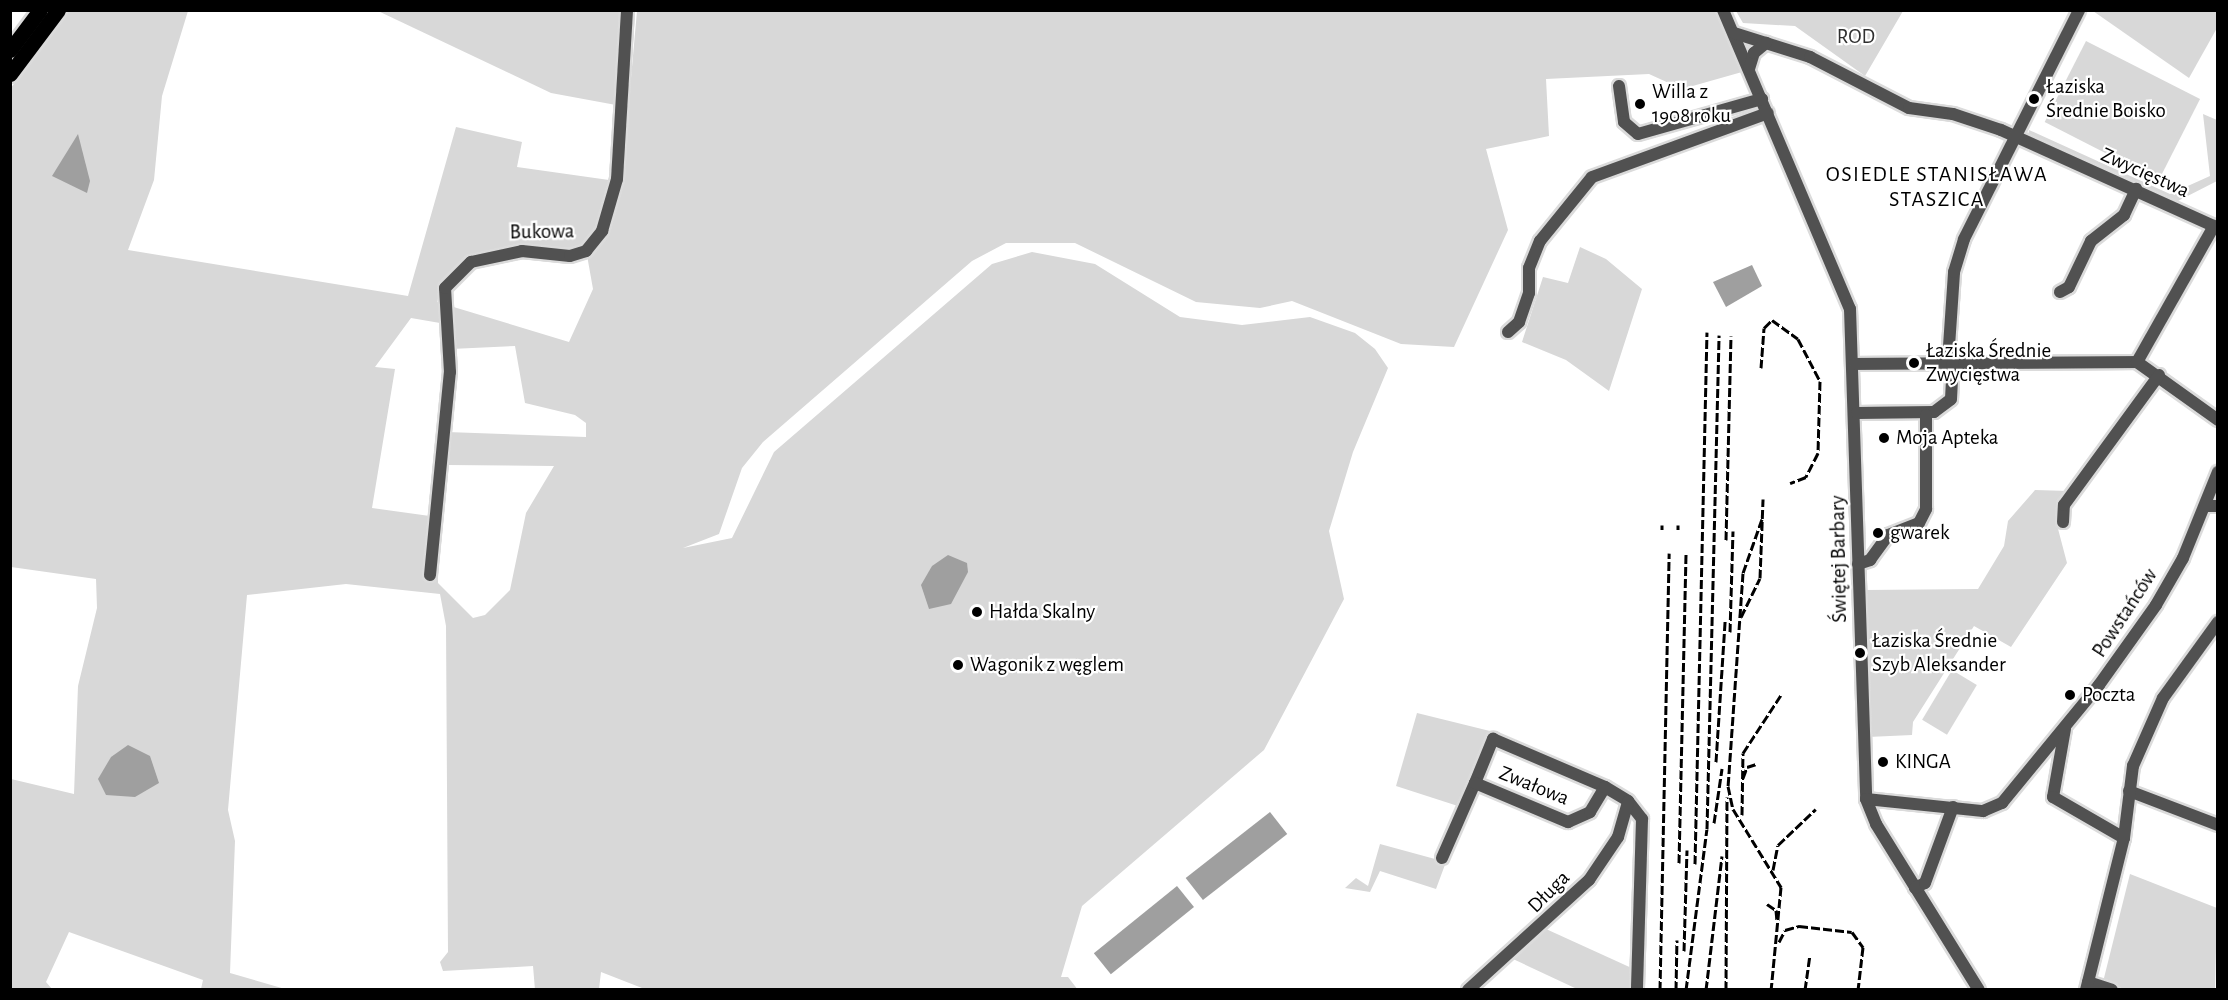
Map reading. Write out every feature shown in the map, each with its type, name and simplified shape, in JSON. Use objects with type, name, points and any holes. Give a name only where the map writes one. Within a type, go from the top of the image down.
[{"type":"main road","points":[[10,50],[40,10]]},
{"type":"main road","points":[[10,74],[58,10]]},
{"type":"street","name":"Bukowa","points":[[430,575],[450,372],[445,288],[471,262],[522,251],[570,256],[586,251],[602,231],[617,179],[627,10]]},
{"type":"street","name":"Świętej Barbary","points":[[1724,10],[1842,281],[1855,364],[1858,564],[1866,799],[1920,885],[1978,990]]},
{"type":"street","points":[[1857,413],[1926,415],[1950,399],[1954,272],[1964,239],[2079,10]]},
{"type":"street","name":"Zwycięstwa","points":[[1734,33],[1810,57],[1909,108],[1953,114],[2015,136],[2214,226],[2137,362]]},
{"type":"street","points":[[1749,69],[1754,53],[1766,43]]},
{"type":"street","points":[[1619,86],[1624,123],[1638,134],[1762,99]]},
{"type":"street","points":[[1508,332],[1526,303],[1531,260],[1540,242],[1593,177],[1768,113]]},
{"type":"street","points":[[2060,292],[2069,287],[2091,241],[2124,214],[2136,189]]},
{"type":"street","points":[[1855,364],[1950,361],[2137,362],[2159,375],[2217,420]]},
{"type":"street","points":[[2062,522],[2064,505],[2159,375]]},
{"type":"street","points":[[1858,564],[1870,560],[1888,535],[1919,523],[1926,509],[1926,415]]},
{"type":"street","name":"Powstańców","points":[[1866,799],[1995,809],[2066,725],[2156,605],[2211,506],[2217,472]]},
{"type":"street","points":[[2112,990],[2087,986],[2118,836],[2140,748],[2163,698],[2217,625]]},
{"type":"street","points":[[2066,725],[2053,797],[2118,836]]},
{"type":"street","points":[[1475,783],[1493,739],[1605,787],[1628,801],[1642,819],[1637,990]]},
{"type":"street","name":"Zwałowa","points":[[1442,858],[1475,783],[1568,822],[1590,812],[1605,787]]},
{"type":"street","points":[[2129,791],[2217,825]]},
{"type":"street","name":"Długa","points":[[1468,990],[1589,880],[1618,837],[1628,801]]},
{"type":"street","points":[[1920,885],[1953,807]]},
{"type":"green space","points":[[69,11],[188,11],[162,96],[154,180],[128,250],[408,296],[456,127],[522,142],[517,167],[609,180],[598,228],[586,243],[604,239],[621,190],[637,11],[1715,11],[1742,72],[1682,89],[1649,74],[1546,79],[1549,136],[1486,149],[1508,230],[1454,347],[1401,344],[1292,301],[1260,308],[1196,302],[1075,243],[1006,243],[972,261],[763,442],[742,468],[719,534],[683,548],[732,538],[774,452],[992,264],[1032,252],[1095,264],[1180,317],[1242,325],[1310,317],[1355,333],[1375,349],[1388,368],[1353,452],[1329,531],[1344,599],[1264,750],[1082,906],[1061,977],[1068,977],[1078,990],[642,988],[601,972],[599,989],[535,990],[533,966],[443,971],[440,962],[448,952],[446,626],[440,594],[346,584],[247,595],[228,810],[235,841],[230,973],[285,989],[201,989],[203,980],[69,932],[46,982],[52,989],[11,989],[11,779],[74,794],[78,686],[97,608],[96,579],[11,567],[10,89]],"holes":[[[585,244],[593,289],[569,342],[437,302],[442,281],[482,252],[565,250]],[[411,318],[440,323],[451,349],[515,346],[525,403],[575,415],[586,423],[586,437],[447,432],[447,465],[554,466],[526,513],[510,590],[485,615],[473,618],[438,583],[437,517],[372,508],[395,369],[375,367]]]},
{"type":"green space","points":[[378,11],[623,11],[616,105],[551,93]]},
{"type":"green space","name":"ROD","points":[[1736,11],[1903,11],[1865,76],[1795,26],[1743,23]]},
{"type":"green space","points":[[2093,11],[2217,11],[2217,28],[2189,78]]},
{"type":"green space","points":[[2086,41],[2200,99],[2159,180],[2045,122]]},
{"type":"green space","points":[[2203,114],[2217,120],[2217,181],[2172,204],[2028,136],[2029,130],[2170,194],[2210,176]]},
{"type":"green space","points":[[1580,247],[1606,259],[1642,289],[1609,391],[1566,360],[1522,342],[1543,277],[1568,283]]},
{"type":"green space","points":[[2035,490],[2069,491],[2059,504],[2057,525],[2067,563],[2011,647],[1974,626],[1913,722],[1912,735],[1868,737],[1865,590],[1978,589],[2004,546],[2008,521]]},
{"type":"green space","points":[[1952,670],[1977,685],[1947,735],[1922,720]]},
{"type":"green space","points":[[1417,713],[1494,732],[1461,807],[1396,786]]},
{"type":"green space","points":[[1380,844],[1446,862],[1436,889],[1380,871],[1370,892],[1345,888],[1356,878],[1368,886]]},
{"type":"green space","points":[[2130,874],[2217,908],[2215,989],[2124,989],[2103,982]]},
{"type":"green space","points":[[1546,929],[1636,970],[1635,989],[1577,989],[1513,959]]},
{"type":"shaded area","points":[[78,134],[90,181],[87,193],[52,176]]},
{"type":"shaded area","points":[[1752,265],[1762,286],[1726,307],[1713,282]]},
{"type":"shaded area","points":[[948,555],[967,563],[968,572],[951,604],[929,609],[921,585],[932,566]]},
{"type":"shaded area","points":[[128,745],[150,756],[159,783],[135,797],[106,795],[98,779],[111,757]]},
{"type":"shaded area","points":[[1270,812],[1287,834],[1203,900],[1186,878]]},
{"type":"shaded area","points":[[1177,886],[1194,907],[1111,974],[1094,953]]},
{"type":"railway","points":[[1761,368],[1764,328],[1772,320],[1798,339],[1820,381],[1818,453],[1806,477],[1790,483]]},
{"type":"railway","points":[[1695,864],[1707,332]]},
{"type":"railway","points":[[1686,990],[1707,829],[1719,335]]},
{"type":"railway","points":[[1726,540],[1731,336]]},
{"type":"railway","points":[[1741,617],[1760,578],[1763,499]]},
{"type":"railway","points":[[1762,519],[1743,573],[1728,786],[1733,809],[1781,887],[1771,990]]},
{"type":"railway","points":[[1662,525],[1662,530]]},
{"type":"railway","points":[[1678,525],[1678,530]]},
{"type":"railway","points":[[1730,632],[1733,531]]},
{"type":"railway","points":[[1660,990],[1669,553]]},
{"type":"railway","points":[[1679,863],[1686,554]]},
{"type":"railway","points":[[1716,762],[1725,621]]},
{"type":"railway","points":[[1742,815],[1743,753],[1781,695]]},
{"type":"railway","points":[[1743,778],[1747,767],[1756,764]]},
{"type":"railway","points":[[1714,823],[1722,769]]},
{"type":"railway","points":[[1726,990],[1727,797]]},
{"type":"railway","points":[[1773,870],[1778,845],[1816,809]]},
{"type":"railway","points":[[1684,951],[1687,850]]},
{"type":"railway","points":[[1706,990],[1722,856]]},
{"type":"railway","points":[[1767,904],[1776,910],[1777,921]]},
{"type":"railway","points":[[1779,942],[1785,930],[1799,926],[1852,932],[1863,947],[1858,990]]},
{"type":"railway","points":[[1676,990],[1677,940]]},
{"type":"railway","points":[[1805,990],[1810,956]]},
{"type":"place","name":"Łaziska Średnie Boisko","points":[[2034,99]]},
{"type":"place","name":"Willa z 1908 roku","points":[[1640,104]]},
{"type":"place","name":"Łaziska Średnie Zwycięstwa","points":[[1914,363]]},
{"type":"place","name":"Moja Apteka","points":[[1884,438]]},
{"type":"place","name":"gwarek","points":[[1878,533]]},
{"type":"place","name":"Hałda Skalny","points":[[977,612]]},
{"type":"place","name":"Łaziska Średnie Szyb Aleksander","points":[[1860,653]]},
{"type":"place","name":"Wagonik z węglem","points":[[958,665]]},
{"type":"place","name":"Poczta","points":[[2070,695]]},
{"type":"place","name":"KINGA","points":[[1883,762]]},
{"type":"district","name":"OSIEDLE STANISŁAWA STASZICA","points":[[1937,186]]}]
